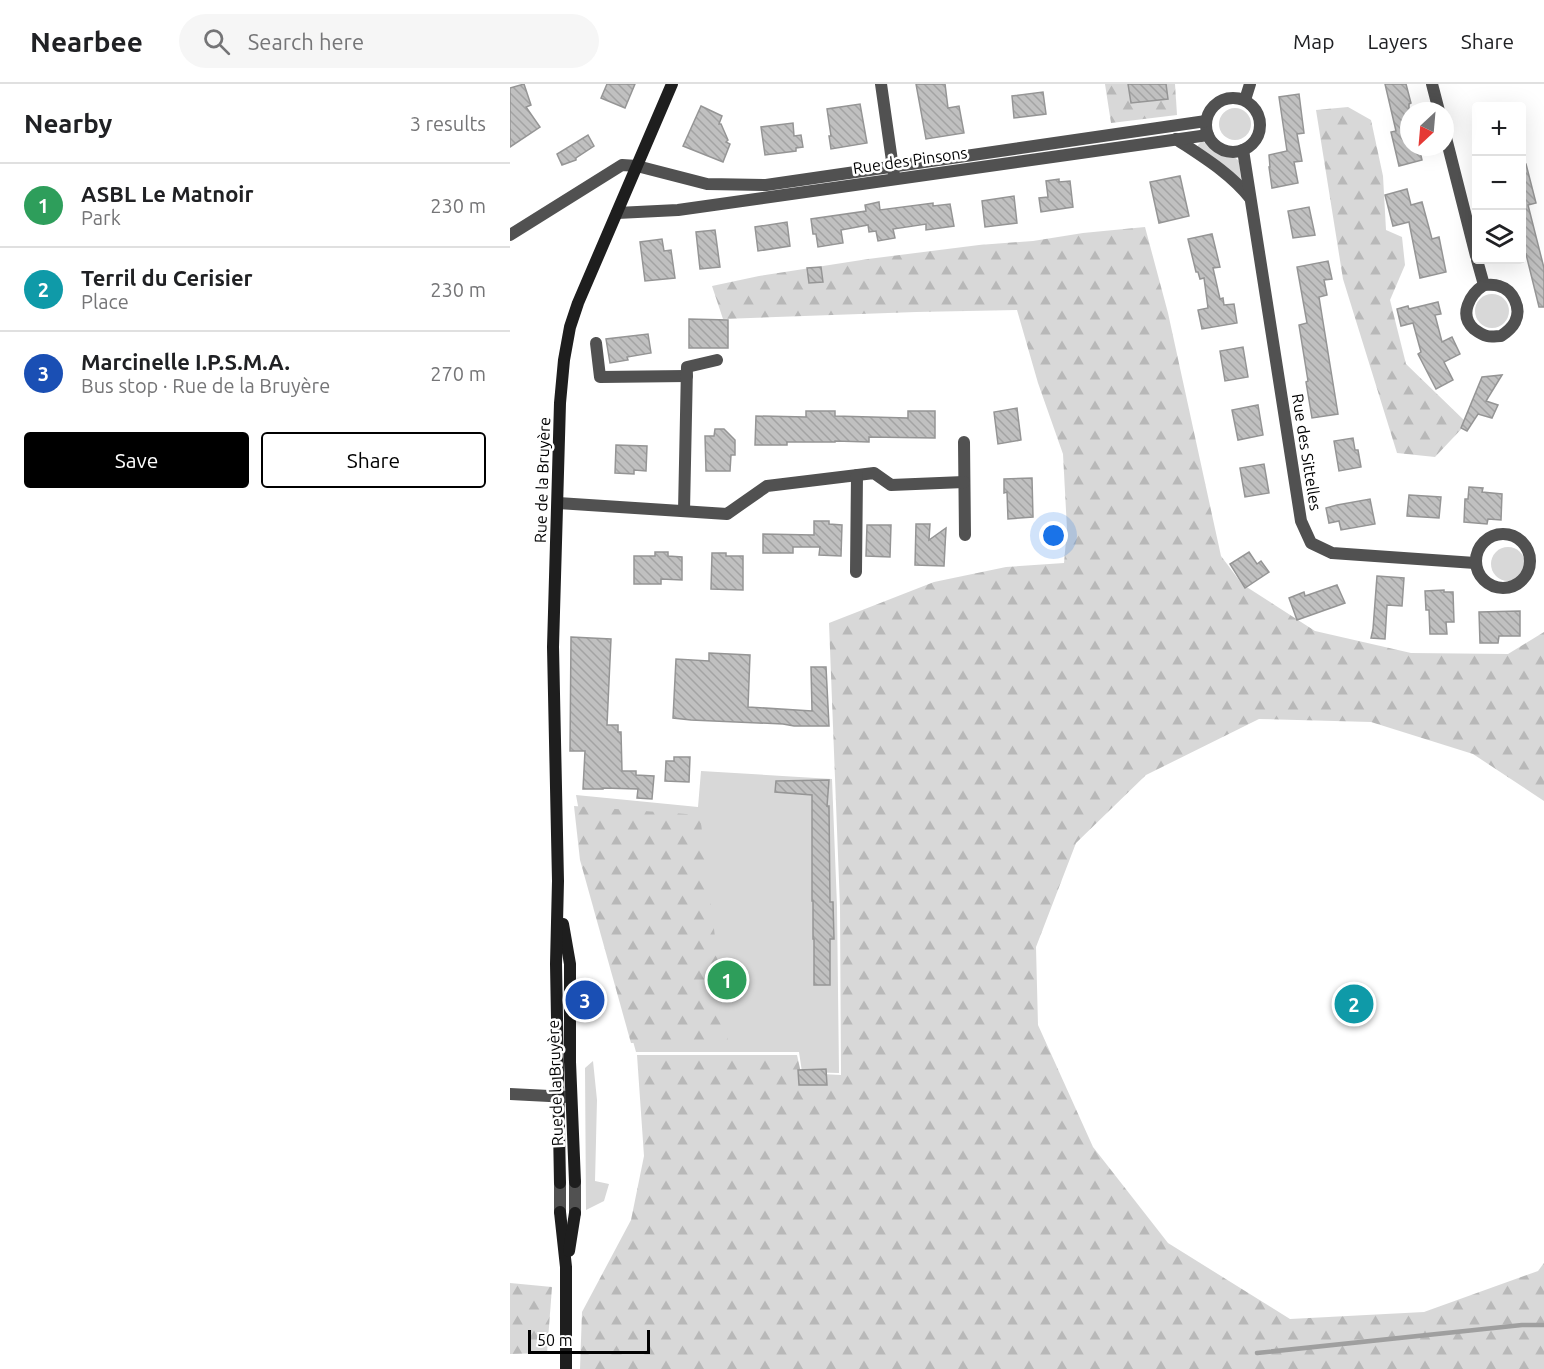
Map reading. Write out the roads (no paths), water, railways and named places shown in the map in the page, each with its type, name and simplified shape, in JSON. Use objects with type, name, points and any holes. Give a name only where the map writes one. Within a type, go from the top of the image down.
[{"type":"street","name":"Rue de la Bruyère","points":[[566,1369],[566,1267],[560,1212],[556,964],[558,899],[553,647],[562,382],[570,327],[578,303],[672,84]]},
{"type":"street","points":[[881,84],[893,173]]},
{"type":"street","points":[[1245,100],[1250,84]]},
{"type":"street","points":[[1432,84],[1437,102]]},
{"type":"street","points":[[1236,97],[1245,100],[1255,108],[1258,114],[1261,123],[1258,136],[1253,144],[1243,150],[1221,149],[1208,135],[1206,121],[1209,111],[1219,101],[1228,98],[1236,97]]},
{"type":"street","name":"Rue des Pinsons","points":[[617,213],[678,210],[1206,121]]},
{"type":"street","name":"Rue des Pinsons","points":[[637,166],[707,184],[766,185],[893,173],[1208,135]]},
{"type":"street","points":[[1176,140],[1239,184],[1251,200]]},
{"type":"street","name":"Rue des Sittelles","points":[[1243,150],[1301,521],[1311,543],[1332,553],[1475,563]]},
{"type":"street","points":[[1451,156],[1472,239]]},
{"type":"street","points":[[510,235],[622,165],[637,166]]},
{"type":"street","points":[[1479,264],[1484,285]]},
{"type":"street","points":[[1484,285],[1500,286],[1513,296],[1517,304],[1517,319],[1501,336],[1487,336],[1478,332],[1471,326],[1467,316],[1467,304],[1484,285]]},
{"type":"street","points":[[596,343],[600,377],[687,376]]},
{"type":"street","points":[[684,511],[687,367],[717,360]]},
{"type":"street","points":[[964,442],[965,535]]},
{"type":"street","points":[[558,503],[727,514],[767,486],[874,473],[891,485],[964,482]]},
{"type":"street","points":[[856,475],[856,572]]},
{"type":"street","points":[[1504,534],[1520,540],[1527,548],[1530,557],[1524,579],[1504,589],[1486,583],[1475,563],[1477,552],[1482,544],[1489,538],[1504,534]]},
{"type":"street","name":"Rue de la Bruyère","points":[[558,899],[570,964],[570,1062],[575,1182],[575,1213],[566,1267]]},
{"type":"street","points":[[510,1094],[572,1097]]},
{"type":"waterway","points":[[1257,1353],[1522,1325],[1544,1325]]},
{"type":"place","name":"ASBL Le Matnoir","points":[[727,980]]},
{"type":"place","name":"Marcinelle I.P.S.M.A.","points":[[585,1000]]},
{"type":"place","name":"Terril du Cerisier","points":[[1354,1004]]}]
